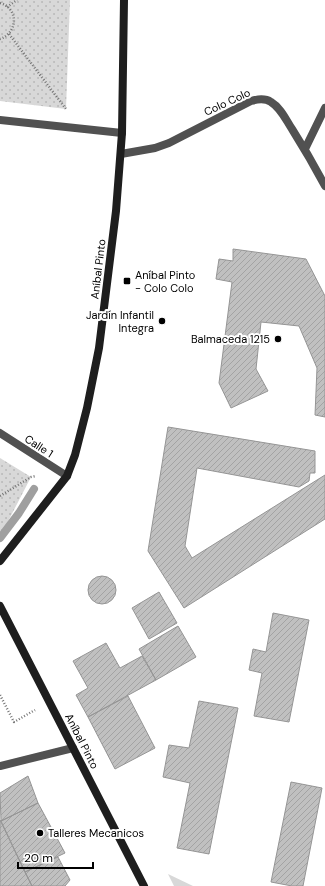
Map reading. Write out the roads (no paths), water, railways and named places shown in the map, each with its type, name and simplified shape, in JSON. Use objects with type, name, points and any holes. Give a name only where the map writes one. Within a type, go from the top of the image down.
[{"type":"street","name":"Aníbal Pinto","points":[[0,561],[67,476],[75,455],[81,431],[99,348],[116,211],[122,133],[124,0]]},
{"type":"street","name":"Colo Colo","points":[[121,154],[155,148],[169,143],[256,99],[270,101],[276,106],[305,149],[325,186]]},
{"type":"street","points":[[305,149],[325,108]]},
{"type":"street","points":[[0,120],[122,133]]},
{"type":"street","name":"Calle 1","points":[[0,433],[67,476]]},
{"type":"street","name":"Aníbal Pinto","points":[[0,606],[144,886]]},
{"type":"street","points":[[0,766],[73,748]]},
{"type":"waterway","points":[[0,538],[19,513],[34,489]]},
{"type":"place","name":"Aníbal Pinto - Colo Colo","points":[[127,281]]},
{"type":"place","name":"Jardín Infantil Integra","points":[[162,321]]},
{"type":"place","name":"Balmaceda 1215","points":[[278,339]]},
{"type":"place","name":"Talleres Mecanicos","points":[[40,833]]}]
